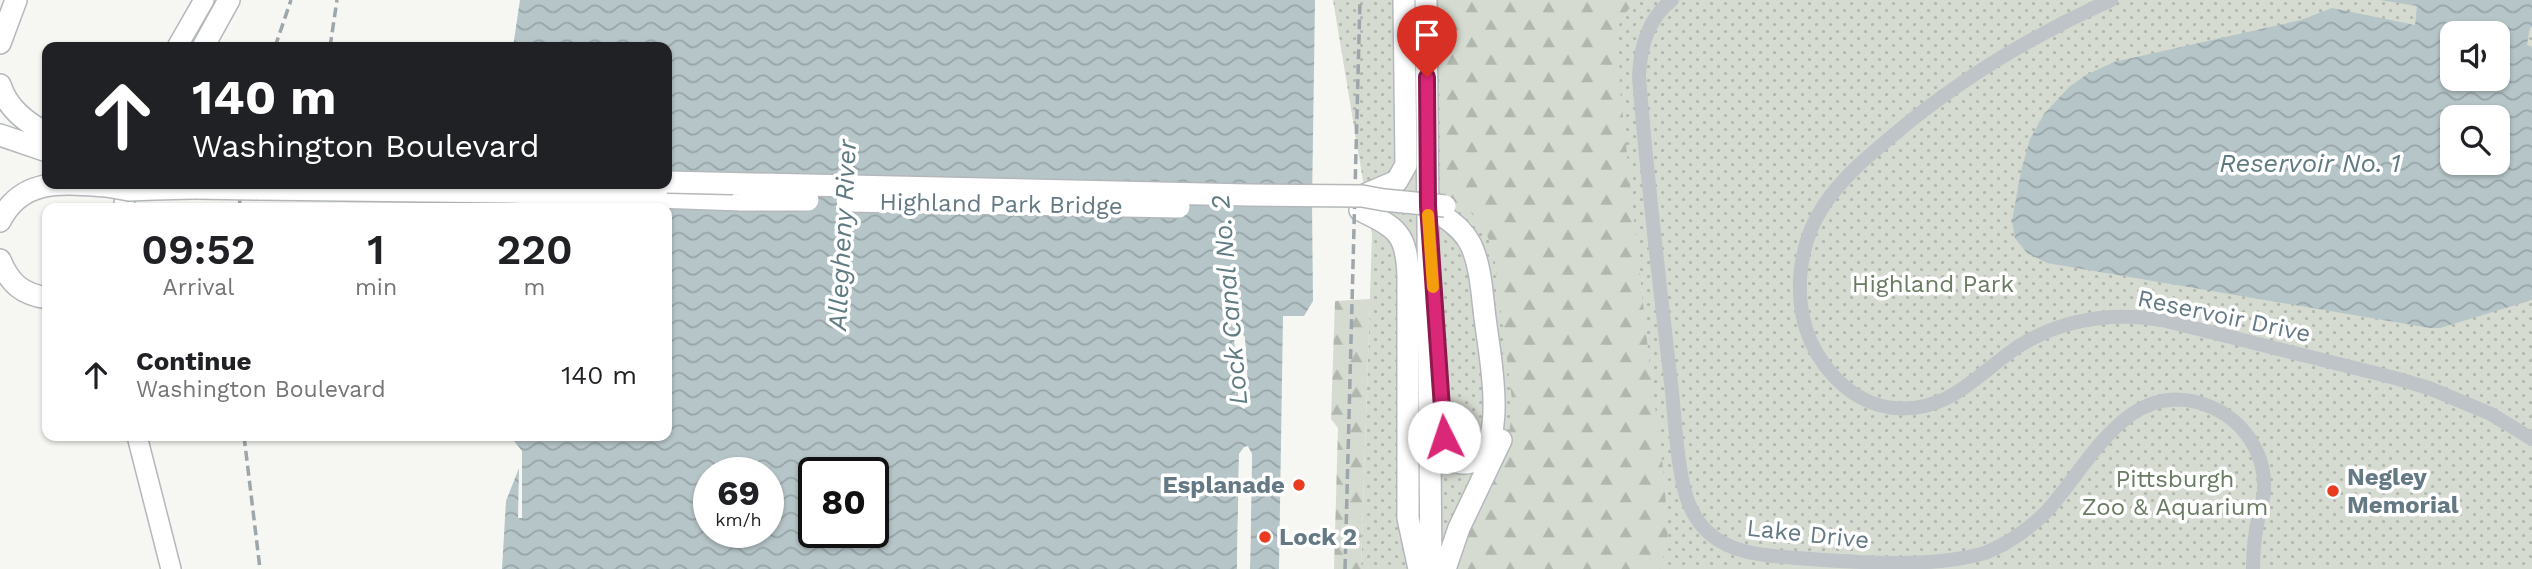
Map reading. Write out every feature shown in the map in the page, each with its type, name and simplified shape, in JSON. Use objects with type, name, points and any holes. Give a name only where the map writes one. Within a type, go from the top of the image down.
[{"type":"highway","points":[[0,15],[6,0]]},
{"type":"highway","points":[[0,43],[16,0]]},
{"type":"highway","points":[[206,42],[229,0]]},
{"type":"highway","points":[[1361,203],[1397,181],[1406,165],[1404,0]]},
{"type":"highway","points":[[1426,0],[1440,210],[1444,437],[1453,458],[1464,463],[1476,459],[1487,444],[1494,418],[1494,395],[1477,262],[1465,235],[1440,210]]},
{"type":"highway","points":[[0,85],[3,96],[13,110],[42,130]]},
{"type":"highway","points":[[0,118],[42,132]]},
{"type":"highway","points":[[0,135],[42,149]]},
{"type":"highway","name":"Highland Park Bridge","points":[[672,182],[1249,195],[1361,203]]},
{"type":"highway","name":"Highland Park Bridge","points":[[0,221],[10,203],[25,192],[42,187]]},
{"type":"highway","name":"Highland Park Bridge","points":[[272,189],[507,192],[742,200],[1361,203]]},
{"type":"highway","points":[[1361,203],[1425,211],[1440,210],[1467,220],[1486,253],[1506,407],[1498,450],[1460,528],[1445,569]]},
{"type":"highway","points":[[1361,203],[1398,232],[1406,254],[1408,518],[1419,569]]},
{"type":"highway","points":[[1431,569],[1440,210]]},
{"type":"highway","points":[[0,260],[7,277],[42,306]]},
{"type":"highway","points":[[0,281],[19,299],[42,307]]},
{"type":"main road","points":[[180,42],[204,0]]},
{"type":"main road","points":[[137,441],[171,569]]},
{"type":"street","name":"Lake Drive","points":[[1672,0],[1658,15],[1644,38],[1639,77],[1657,271],[1681,467],[1688,503],[1704,530],[1727,546],[1761,555],[1911,566],[1943,565],[1966,560],[2005,543],[2037,520],[2109,433],[2137,410],[2165,401],[2190,400],[2228,416],[2252,441],[2258,456],[2264,490],[2255,538],[2253,569]]},
{"type":"street","name":"Reservoir Drive","points":[[2111,0],[2041,33],[1963,81],[1874,151],[1832,194],[1817,216],[1809,236],[1802,257],[1800,279],[1804,321],[1810,340],[1835,378],[1860,398],[1874,403],[1899,408],[1921,406],[1951,397],[1972,384],[2018,347],[2046,332],[2078,321],[2136,316],[2162,320],[2395,378],[2461,400],[2491,414],[2532,439]]},
{"type":"green space","name":"Highland Park","points":[[1333,0],[2532,0],[2532,569],[1361,569],[1372,235]]},
{"type":"green space","points":[[1438,0],[1638,0],[1623,15],[1618,27],[1620,89],[1664,476],[1668,541],[1660,569],[1451,569],[1505,444],[1510,428],[1512,400],[1494,254],[1486,233],[1476,218],[1469,211],[1441,196]]},
{"type":"green space","points":[[1370,299],[1361,569],[1334,569],[1338,428],[1331,419],[1335,301]]},
{"type":"water","points":[[520,0],[1315,0],[1313,301],[1304,316],[1283,316],[1279,569],[1250,569],[1252,455],[1247,446],[1239,454],[1237,569],[502,569],[506,501],[519,468],[522,451],[514,441],[672,441],[672,203],[512,203],[513,189],[672,189],[672,42],[514,42]]},
{"type":"water","name":"Reservoir No. 1","points":[[2380,0],[2532,0],[2532,27],[2527,45],[2532,47],[2532,300],[2440,328],[2430,328],[2047,263],[2027,253],[2015,238],[2012,221],[2030,139],[2044,114],[2069,87],[2086,75],[2114,62],[2301,20],[2332,8],[2415,25],[2417,6]]},
{"type":"pier","points":[[1237,333],[1245,337],[1249,405],[1244,409],[1239,406],[1234,338]]},
{"type":"pier","points":[[509,441],[513,441],[522,451],[522,518],[518,518],[519,469],[515,468],[519,461],[518,453]]},
{"type":"pier","points":[[1248,446],[1252,454],[1250,569],[1246,569],[1249,455],[1246,450],[1243,455],[1241,569],[1237,569],[1239,454]]},
{"type":"railway","points":[[277,42],[291,0]]},
{"type":"railway","points":[[331,42],[337,0]]},
{"type":"railway","points":[[1345,569],[1360,0]]},
{"type":"railway","points":[[240,203],[241,189]]},
{"type":"railway","points":[[245,441],[260,569]]},
{"type":"slow traffic","points":[[1428,215],[1433,287]]},
{"type":"place","name":"Esplanade","points":[[1299,485]]},
{"type":"place","name":"Negley Memorial","points":[[2333,491]]},
{"type":"place","name":"Lock 2","points":[[1265,537]]},
{"type":"route","points":[[1427,77],[1428,206],[1444,437]]},
{"type":"water label","name":"Allegheny River","points":[[842,235]]},
{"type":"water label","name":"Lock Canal No. 2","points":[[1229,300]]},
{"type":"park label","name":"Pittsburgh Zoo & Aquarium","points":[[2175,493]]}]
